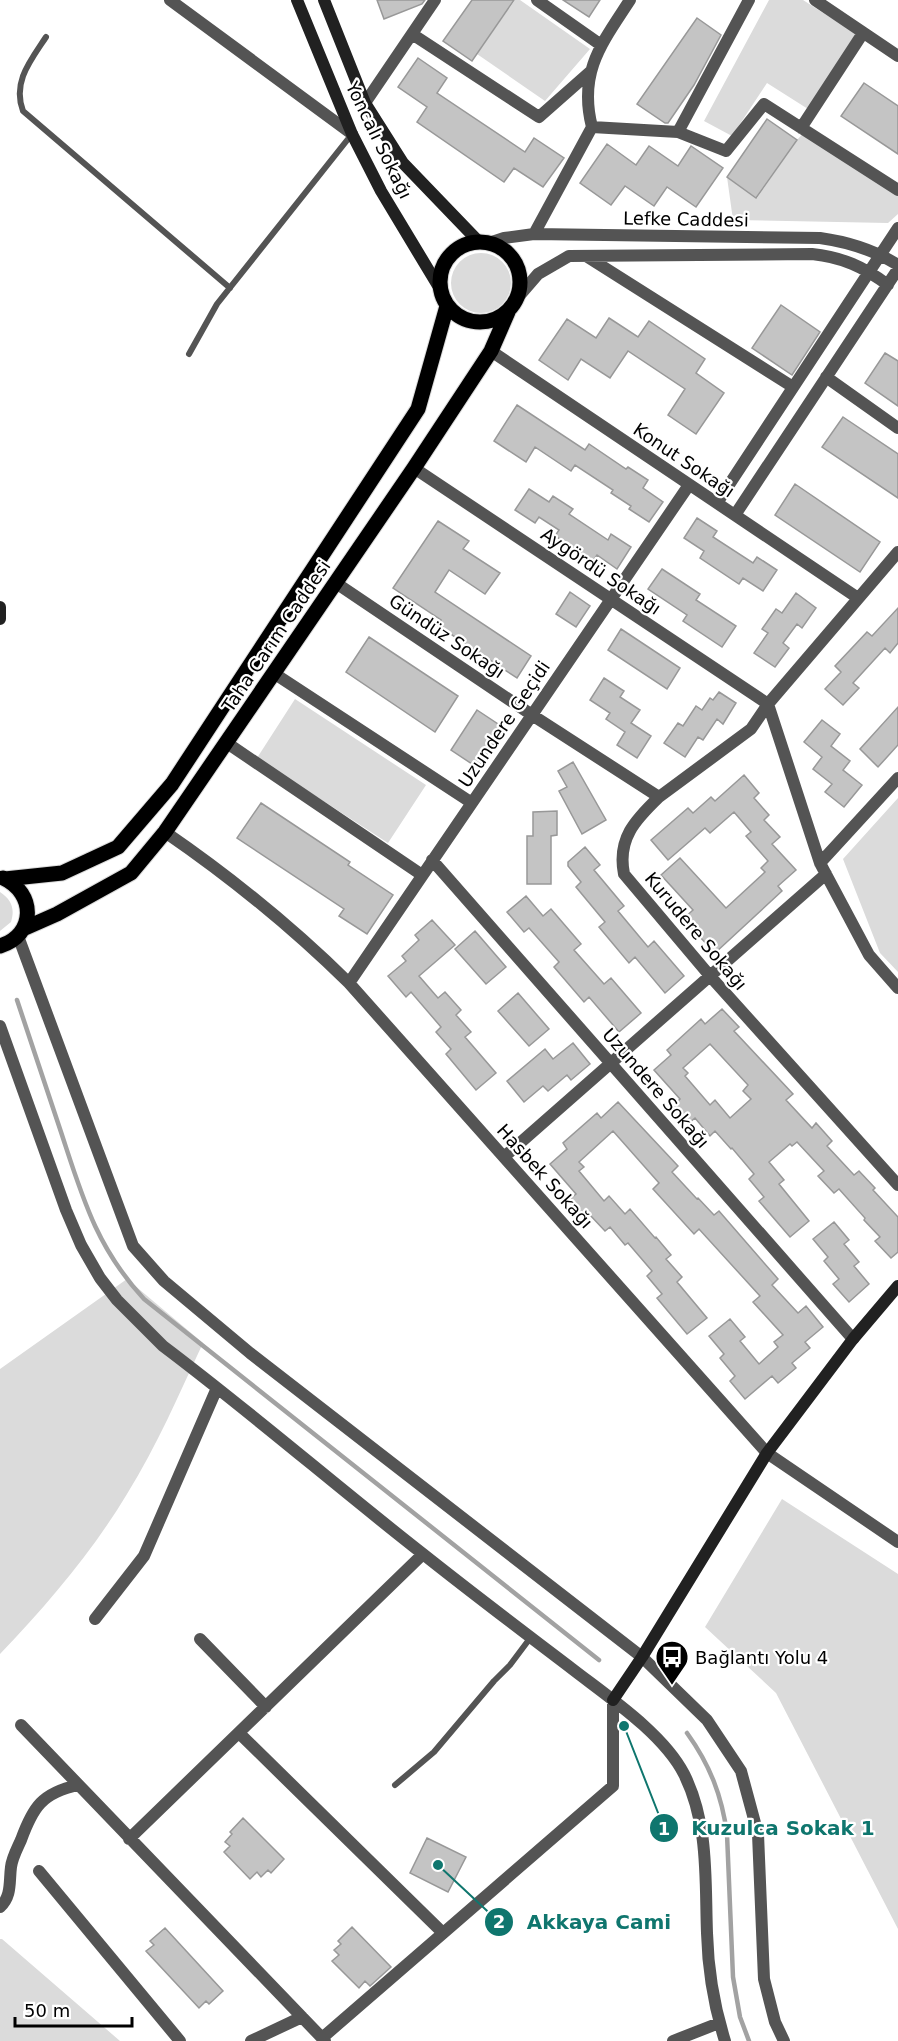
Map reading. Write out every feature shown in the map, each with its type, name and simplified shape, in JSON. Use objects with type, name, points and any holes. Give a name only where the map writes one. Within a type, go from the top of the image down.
[{"type":"main road","points":[[484,242],[498,246],[513,258],[520,276],[519,296],[508,312],[500,318],[481,323],[462,319],[447,306],[440,289],[442,269],[452,253],[460,247],[484,242]]},
{"type":"main road","name":"Taha Carım Caddesi","points":[[2,878],[62,873],[118,847],[172,784],[418,409],[447,306]]},
{"type":"main road","name":"Taha Carım Caddesi","points":[[0,946],[12,941],[21,932],[131,873],[165,832],[414,468],[491,351],[508,312]]},
{"type":"main road","points":[[2,878],[19,890],[27,906],[27,918],[21,932]]},
{"type":"street","points":[[170,0],[352,134]]},
{"type":"street","name":"Yoncalı Sokağı","points":[[297,0],[352,134],[381,191],[440,289]]},
{"type":"street","name":"Yoncalı Sokağı","points":[[324,0],[365,103],[403,163],[484,242]]},
{"type":"street","points":[[365,103],[435,0]]},
{"type":"street","points":[[537,0],[601,45]]},
{"type":"street","points":[[534,234],[592,127],[587,100],[590,72],[601,45],[630,0]]},
{"type":"street","points":[[678,132],[749,0]]},
{"type":"street","points":[[815,0],[898,56]]},
{"type":"street","points":[[801,128],[863,33]]},
{"type":"street","points":[[412,34],[539,117],[590,72]]},
{"type":"street","points":[[592,127],[678,132],[726,151],[764,104],[898,190]]},
{"type":"street","points":[[717,503],[898,228]]},
{"type":"street","name":"Lefke Caddesi","points":[[484,242],[534,234],[820,238],[848,243],[881,254],[898,267],[735,515]]},
{"type":"street","name":"Lefke Caddesi","points":[[519,296],[538,274],[568,256],[812,254],[837,257],[870,271],[888,285]]},
{"type":"street","points":[[586,256],[793,387]]},
{"type":"street","name":"Konut Sokağı","points":[[491,351],[858,598]]},
{"type":"street","points":[[826,377],[898,428]]},
{"type":"street","name":"Aygördü Sokağı","points":[[414,468],[768,704]]},
{"type":"street","name":"Uzundere Geçidi","points":[[349,983],[689,484]]},
{"type":"street","name":"Kurudere Sokağı","points":[[898,552],[768,704],[751,729],[659,797],[636,822],[626,839],[622,857],[624,874],[710,976],[898,1185]]},
{"type":"street","name":"Gündüz Sokağı","points":[[336,583],[659,797]]},
{"type":"street","points":[[0,607],[0,618]]},
{"type":"street","points":[[275,674],[472,803]]},
{"type":"street","points":[[768,704],[823,868],[869,956],[898,988]]},
{"type":"street","points":[[227,742],[422,875]]},
{"type":"street","points":[[504,1157],[710,976],[823,868],[898,778]]},
{"type":"street","name":"Hasbek Sokağı","points":[[165,832],[273,912],[349,983],[767,1453],[898,1542]]},
{"type":"street","name":"Uzundere Sokağı","points":[[432,861],[854,1339]]},
{"type":"street","points":[[21,932],[133,1246],[164,1281],[250,1353],[642,1657],[707,1720],[741,1771],[758,1834],[765,1980],[775,2022],[783,2041]]},
{"type":"street","points":[[0,1026],[73,1228],[90,1261],[117,1300],[133,1318],[163,1346],[423,1554],[613,1700],[669,1752],[684,1774],[701,1830],[704,1850],[708,1955],[719,2023],[725,2041]]},
{"type":"street","points":[[21,1725],[324,2040],[613,1785],[613,1700],[642,1657],[767,1453],[854,1339],[898,1286]]},
{"type":"street","points":[[95,1619],[144,1556],[217,1388]]},
{"type":"street","points":[[129,1839],[423,1554]]},
{"type":"street","points":[[201,1639],[266,1707]]},
{"type":"street","points":[[239,1733],[443,1933]]},
{"type":"street","points":[[0,1907],[8,1897],[11,1865],[33,1810],[53,1793],[78,1785]]},
{"type":"street","points":[[39,1871],[180,2041]]},
{"type":"street","points":[[251,2041],[302,2017]]},
{"type":"street","points":[[673,2041],[719,2023]]},
{"type":"lane","points":[[46,37],[27,65],[20,83],[19,99],[23,111],[230,288]]},
{"type":"lane","points":[[189,354],[217,304],[352,134]]},
{"type":"lane","points":[[395,1785],[434,1752],[510,1665],[531,1637]]},
{"type":"shaded area","points":[[515,0],[520,0],[590,49],[545,101],[477,54]]},
{"type":"shaded area","points":[[769,0],[803,0],[856,34],[808,109],[767,83],[732,136],[704,121]]},
{"type":"shaded area","points":[[807,129],[898,194],[898,214],[888,223],[733,220],[727,177],[757,198]]},
{"type":"shaded area","points":[[481,253],[498,258],[506,266],[511,283],[506,300],[498,308],[481,313],[464,308],[456,300],[451,283],[456,266],[464,258]]},
{"type":"shaded area","points":[[295,699],[426,785],[388,843],[257,758]]},
{"type":"shaded area","points":[[898,798],[898,972],[880,953],[843,859]]},
{"type":"shaded area","points":[[0,892],[12,905],[13,913],[11,922],[0,931]]},
{"type":"shaded area","points":[[127,1279],[203,1343],[158,1439],[113,1515],[68,1577],[0,1654],[0,1369]]},
{"type":"shaded area","points":[[782,1499],[898,1574],[898,1929],[776,1693],[705,1627]]},
{"type":"shaded area","points":[[0,1939],[2,1939],[120,2041],[0,2041]]},
{"type":"building","points":[[377,0],[425,0],[422,4],[384,19]]},
{"type":"building","points":[[472,0],[514,0],[472,61],[443,41]]},
{"type":"building","points":[[563,0],[600,0],[589,17]]},
{"type":"building","points":[[697,18],[721,35],[694,85],[668,123],[665,123],[637,104]]},
{"type":"building","points":[[418,58],[447,78],[437,93],[525,152],[534,138],[564,158],[543,187],[514,168],[504,182],[417,122],[427,107],[398,87]]},
{"type":"building","points":[[864,83],[898,106],[898,154],[841,116]]},
{"type":"building","points":[[767,119],[797,140],[756,198],[727,177]]},
{"type":"building","points":[[607,144],[636,165],[649,146],[678,166],[691,146],[723,168],[696,207],[667,187],[654,206],[625,186],[611,205],[580,183]]},
{"type":"building","points":[[781,305],[820,332],[792,375],[752,348]]},
{"type":"building","points":[[609,318],[638,337],[649,321],[705,359],[696,373],[724,393],[696,434],[668,415],[685,389],[628,351],[610,378],[581,359],[568,380],[539,360],[567,319],[596,338]]},
{"type":"building","points":[[885,353],[898,361],[898,406],[865,383]]},
{"type":"building","points":[[517,405],[585,450],[589,444],[626,469],[628,467],[648,480],[643,488],[663,502],[649,522],[611,493],[613,490],[575,465],[571,471],[535,447],[526,462],[494,441]]},
{"type":"building","points":[[843,417],[898,454],[898,498],[822,447]]},
{"type":"building","points":[[795,484],[880,542],[860,572],[775,515]]},
{"type":"building","points":[[529,489],[549,502],[553,496],[573,509],[569,514],[608,540],[611,534],[631,547],[617,569],[597,555],[593,561],[555,536],[559,530],[539,517],[535,523],[515,510]]},
{"type":"building","points":[[697,518],[717,531],[713,537],[753,563],[757,557],[777,570],[763,591],[743,578],[739,584],[700,558],[704,551],[684,538]]},
{"type":"building","points":[[438,521],[469,541],[463,549],[500,573],[485,594],[449,570],[435,592],[531,656],[517,678],[437,625],[441,620],[393,588]]},
{"type":"building","points":[[662,569],[700,594],[696,600],[736,626],[722,647],[683,621],[687,615],[648,589]]},
{"type":"building","points":[[570,592],[590,606],[576,627],[556,614]]},
{"type":"building","points":[[796,593],[816,608],[802,628],[797,624],[783,643],[789,648],[775,667],[754,653],[768,633],[762,629],[776,609],[782,613]]},
{"type":"building","points":[[898,608],[898,643],[890,653],[885,648],[853,683],[859,688],[843,705],[825,689],[841,672],[835,666],[867,632],[872,636]]},
{"type":"building","points":[[621,629],[680,668],[667,689],[608,650]]},
{"type":"building","points":[[369,637],[458,696],[435,732],[346,672]]},
{"type":"building","points":[[604,678],[624,691],[620,697],[640,710],[631,723],[651,736],[637,758],[617,745],[625,732],[606,719],[610,713],[590,700]]},
{"type":"building","points":[[719,692],[736,703],[723,724],[717,719],[703,740],[698,737],[685,757],[664,743],[678,723],[683,726],[696,706],[702,710],[710,698],[713,700]]},
{"type":"building","points":[[898,707],[898,745],[878,767],[860,749]]},
{"type":"building","points":[[477,710],[504,728],[478,768],[451,750]]},
{"type":"building","points":[[822,720],[840,734],[831,746],[850,761],[843,770],[862,785],[844,807],[825,792],[832,784],[813,769],[822,757],[804,742]]},
{"type":"building","points":[[573,762],[606,820],[582,834],[559,791],[567,787],[558,771]]},
{"type":"building","points":[[744,775],[759,793],[754,798],[769,815],[764,820],[780,837],[772,844],[796,870],[778,886],[782,891],[715,953],[683,919],[693,910],[661,875],[680,858],[726,908],[765,872],[761,868],[768,861],[746,836],[751,832],[734,812],[710,833],[705,828],[668,860],[651,840],[688,808],[693,813],[711,797],[715,801]]},
{"type":"building","points":[[261,803],[350,862],[348,865],[393,895],[367,934],[339,916],[344,909],[237,838]]},
{"type":"building","points":[[557,811],[557,835],[551,836],[551,884],[527,884],[527,836],[533,836],[533,812]]},
{"type":"building","points":[[585,847],[600,865],[594,870],[624,906],[618,911],[648,947],[654,941],[684,976],[665,993],[635,957],[629,963],[599,927],[605,922],[576,887],[581,882],[568,866],[568,862]]},
{"type":"building","points":[[526,896],[543,916],[551,909],[581,944],[574,950],[604,984],[611,978],[641,1013],[619,1032],[589,997],[584,1002],[554,967],[559,962],[529,928],[524,932],[507,912]]},
{"type":"building","points":[[432,920],[455,945],[419,976],[438,998],[445,992],[461,1010],[456,1015],[471,1032],[465,1037],[496,1073],[476,1090],[446,1054],[451,1049],[436,1032],[441,1027],[411,992],[406,997],[388,976],[406,961],[402,956],[419,940],[415,935]]},
{"type":"building","points":[[475,931],[506,967],[486,984],[455,949]]},
{"type":"building","points":[[518,993],[549,1029],[529,1046],[498,1011]]},
{"type":"building","points":[[722,1009],[739,1027],[734,1031],[793,1094],[786,1100],[812,1128],[816,1123],[832,1141],[827,1146],[854,1175],[859,1171],[875,1188],[873,1190],[898,1217],[898,1252],[891,1258],[875,1241],[880,1237],[864,1220],[865,1218],[839,1189],[834,1193],[818,1176],[824,1171],[797,1142],[792,1146],[790,1144],[769,1162],[784,1180],[779,1184],[809,1221],[790,1237],[759,1201],[764,1197],[749,1179],[754,1174],[732,1148],[715,1131],[710,1136],[695,1118],[689,1123],[674,1105],[680,1099],[654,1070],[671,1055],[667,1050],[701,1019],[705,1024]],"holes":[[[710,1044],[748,1085],[743,1091],[751,1099],[730,1118],[715,1100],[710,1105],[685,1076],[688,1073],[683,1068]]]},
{"type":"building","points":[[573,1043],[590,1064],[571,1080],[567,1075],[548,1091],[543,1086],[524,1102],[507,1081],[545,1049],[553,1059]]},
{"type":"building","points":[[618,1102],[678,1166],[672,1172],[714,1215],[719,1211],[778,1279],[772,1285],[798,1313],[806,1306],[823,1327],[805,1342],[810,1348],[792,1363],[796,1368],[778,1383],[772,1376],[745,1399],[730,1381],[735,1376],[720,1358],[724,1354],[709,1336],[730,1319],[745,1337],[740,1341],[759,1364],[778,1347],[774,1342],[783,1335],[753,1302],[760,1296],[699,1229],[694,1234],[653,1189],[659,1183],[613,1131],[579,1162],[584,1167],[579,1171],[604,1201],[609,1196],[625,1214],[630,1209],[656,1237],[671,1255],[666,1259],[682,1277],[677,1282],[707,1318],[687,1334],[657,1298],[662,1294],[647,1276],[652,1271],[628,1243],[625,1245],[610,1227],[605,1231],[589,1214],[584,1218],[568,1201],[576,1194],[550,1164],[567,1149],[563,1143],[597,1113],[601,1118]]},
{"type":"building","points":[[834,1222],[849,1240],[844,1244],[859,1262],[854,1266],[869,1284],[849,1302],[833,1284],[839,1279],[824,1261],[828,1257],[813,1239]]},
{"type":"building","points":[[243,1818],[284,1859],[271,1873],[268,1870],[261,1877],[257,1872],[250,1879],[224,1852],[230,1846],[225,1842],[232,1834],[230,1832]]},
{"type":"building","points":[[427,1838],[466,1857],[448,1892],[410,1873]]},
{"type":"building","points":[[352,1927],[391,1967],[370,1986],[365,1981],[359,1988],[332,1961],[339,1955],[334,1950],[341,1944],[338,1941]]},
{"type":"building","points":[[165,1928],[223,1991],[209,2004],[206,2001],[199,2008],[146,1951],[154,1945],[150,1941]]},
{"type":"waterway","points":[[17,1000],[92,1220],[114,1260],[144,1299],[599,1660]]},
{"type":"waterway","points":[[687,1733],[708,1769],[725,1820],[733,1977],[740,2017],[749,2041]]},
{"type":"place","name":"Bağlantı Yolu 4","points":[[672,1686]]},
{"type":"place","name":"Kuzulca Sokak 1","points":[[624,1726]]},
{"type":"place","name":"Akkaya Cami","points":[[438,1865]]}]
